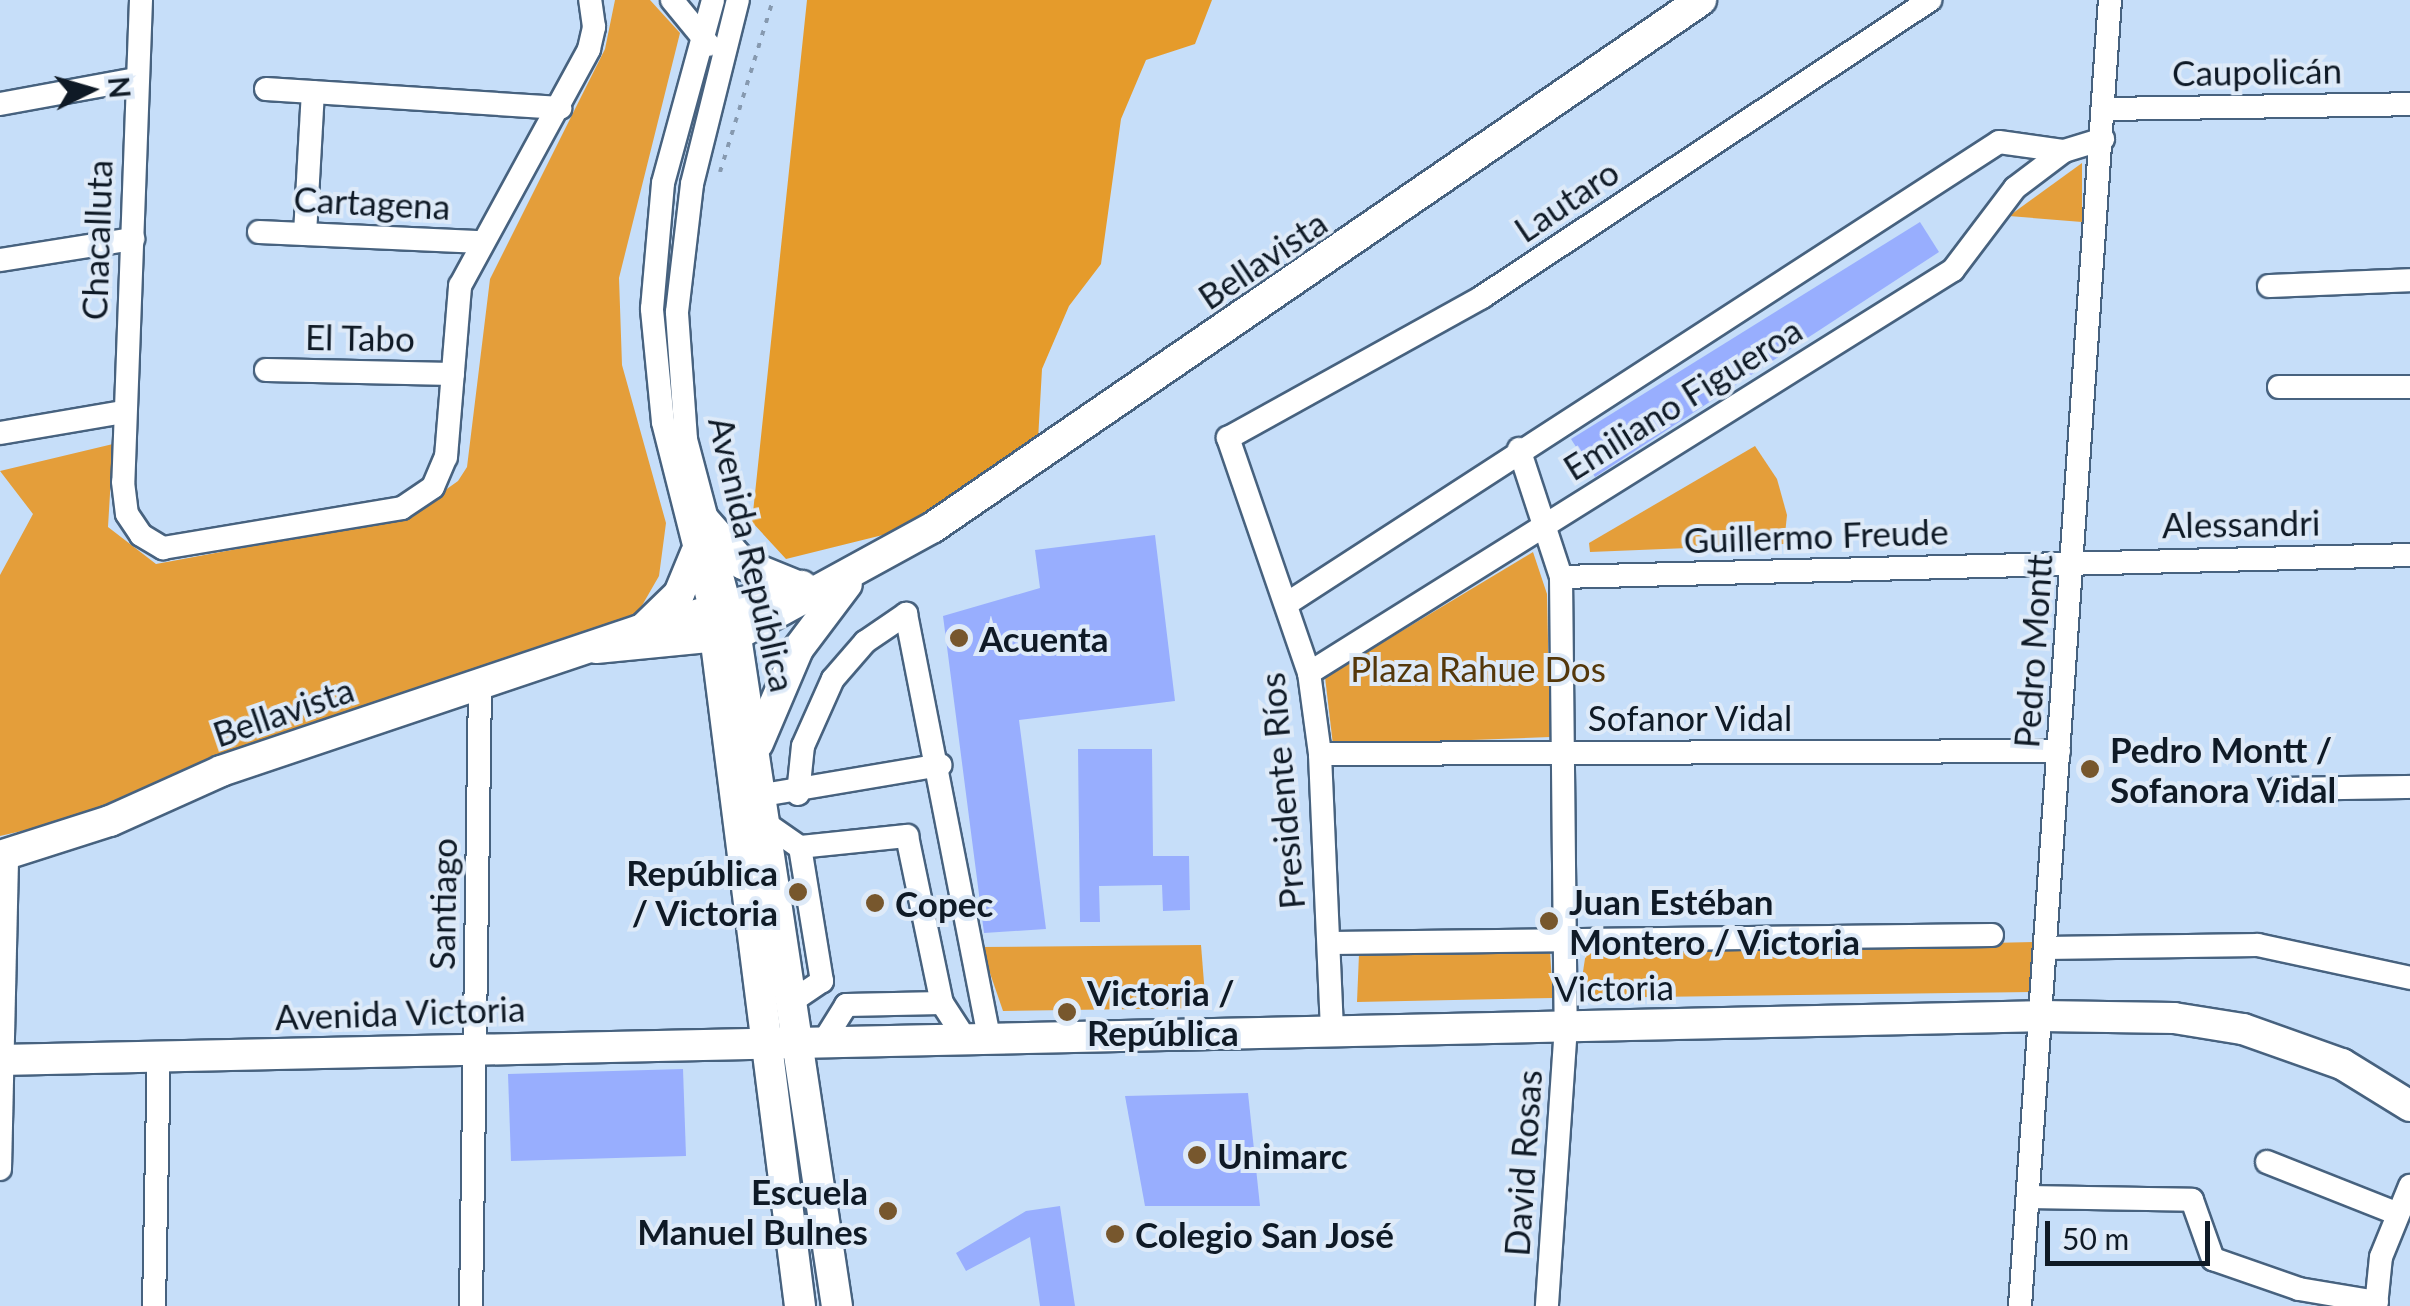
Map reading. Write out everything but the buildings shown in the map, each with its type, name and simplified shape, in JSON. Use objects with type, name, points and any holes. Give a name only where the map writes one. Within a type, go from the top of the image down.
[{"type":"main road","name":"Bellavista","points":[[596,648],[724,623],[858,570],[932,528],[1701,0]]},
{"type":"main road","points":[[705,521],[743,564],[800,587]]},
{"type":"main road","points":[[640,630],[679,594],[696,553]]},
{"type":"main road","name":"Bellavista","points":[[4,855],[110,821],[221,771],[596,648],[640,630],[724,623],[800,587],[858,570]]},
{"type":"main road","points":[[756,750],[798,649],[858,570]]},
{"type":"main road","name":"Avenida República","points":[[724,623],[756,750],[795,999],[813,1039],[837,1306]]},
{"type":"main road","name":"Avenida República","points":[[724,623],[767,1040],[800,1306]]},
{"type":"main road","name":"Victoria","points":[[813,1039],[2040,1016],[2174,1018],[2243,1029],[2342,1064],[2410,1106]]},
{"type":"main road","name":"Avenida Victoria","points":[[1,1060],[813,1039]]},
{"type":"street","name":"Chacalluta","points":[[140,0],[123,482],[127,514],[140,536],[163,548],[402,508],[424,496],[444,467],[460,286],[589,49],[594,27],[590,0]]},
{"type":"street","points":[[672,0],[706,38],[725,74]]},
{"type":"street","name":"Avenida República","points":[[713,0],[706,38],[669,156],[652,267],[657,384],[696,553],[724,623]]},
{"type":"street","name":"Avenida República","points":[[724,623],[682,411],[677,312],[692,184],[725,74],[738,0]]},
{"type":"street","name":"Lautaro","points":[[1228,438],[1482,297],[1930,0]]},
{"type":"street","name":"Pedro Montt","points":[[2020,1306],[2110,0]]},
{"type":"street","points":[[0,104],[136,79]]},
{"type":"street","points":[[266,89],[560,108]]},
{"type":"street","points":[[305,234],[312,92]]},
{"type":"street","name":"Caupolicán","points":[[2105,108],[2410,104]]},
{"type":"street","name":"Emiliano Figueroa","points":[[1309,672],[1953,270],[2014,188],[2064,152],[2103,138]]},
{"type":"street","name":"Emiliano Figueroa","points":[[1288,603],[1518,449],[1999,142],[2064,152]]},
{"type":"street","name":"Cartagena","points":[[259,232],[482,242]]},
{"type":"street","points":[[0,260],[133,239]]},
{"type":"street","points":[[2269,286],[2410,280]]},
{"type":"street","name":"El Tabo","points":[[266,370],[453,374]]},
{"type":"street","points":[[2279,387],[2410,387]]},
{"type":"street","points":[[0,433],[123,412]]},
{"type":"street","name":"Presidente Ríos","points":[[1228,438],[1309,672],[1320,754],[1332,1030]]},
{"type":"street","name":"David Rosas","points":[[1518,449],[1561,577],[1566,1026],[1547,1306]]},
{"type":"street","name":"Alessandri","points":[[2073,562],[2410,555]]},
{"type":"street","name":"Guillermo Freude","points":[[1561,577],[2073,562]]},
{"type":"street","points":[[798,794],[807,734],[832,680],[865,642],[906,614],[940,765],[976,1036]]},
{"type":"street","name":"Santiago","points":[[471,1306],[480,684]]},
{"type":"street","name":"Sofanor Vidal","points":[[1320,754],[2060,751]]},
{"type":"street","points":[[846,1005],[822,981],[800,848],[766,810],[798,794],[940,765]]},
{"type":"street","points":[[2278,789],[2410,787]]},
{"type":"street","points":[[800,848],[907,836],[942,1003],[976,1036]]},
{"type":"street","points":[[0,1169],[4,855]]},
{"type":"street","name":"Victoria","points":[[1330,943],[1992,935]]},
{"type":"street","points":[[2045,948],[2258,945],[2410,978]]},
{"type":"street","points":[[795,999],[822,981]]},
{"type":"street","points":[[813,1039],[846,1005],[942,1003]]},
{"type":"street","points":[[154,1306],[159,1056]]},
{"type":"street","points":[[2267,1162],[2396,1214]]},
{"type":"street","points":[[2028,1197],[2192,1200],[2213,1260],[2299,1289],[2376,1304],[2396,1214],[2410,1186]]},
{"type":"path","points":[[718,180],[773,0]]},
{"type":"green space","points":[[615,0],[650,0],[680,33],[619,278],[622,365],[666,523],[659,576],[636,616],[223,759],[108,811],[0,836],[0,575],[33,514],[0,471],[113,444],[108,527],[156,564],[406,518],[458,481],[467,467],[490,279],[605,49]]},
{"type":"green space","points":[[2082,163],[2082,222],[2009,216]]},
{"type":"green space","name":"Plaza Rahue Dos","points":[[1755,446],[1777,479],[1787,515],[1784,544],[1590,552],[1589,543]]},
{"type":"green space","name":"Plaza Rahue Dos","points":[[1533,552],[1547,594],[1550,737],[1333,745],[1325,677]]},
{"type":"green space","points":[[2037,942],[2032,992],[1579,998],[1586,952]]},
{"type":"green space","points":[[1201,945],[1206,1008],[1003,1011],[981,947]]},
{"type":"green space","points":[[1550,951],[1553,998],[1357,1002],[1359,954]]},
{"type":"shaded area","points":[[807,0],[1212,0],[1195,44],[1146,60],[1121,119],[1101,264],[1069,306],[1042,369],[1038,440],[911,528],[786,559],[752,522]]},
{"type":"place","name":"Acuenta","points":[[959,638]]},
{"type":"place","name":"Pedro Montt / Sofanora Vidal","points":[[2090,769]]},
{"type":"place","name":"República / Victoria","points":[[798,892]]},
{"type":"place","name":"Copec","points":[[875,903]]},
{"type":"place","name":"Juan Estéban Montero / Victoria","points":[[1549,921]]},
{"type":"place","name":"Victoria / República","points":[[1067,1012]]},
{"type":"place","name":"Unimarc","points":[[1197,1155]]},
{"type":"place","name":"Escuela Manuel Bulnes","points":[[888,1211]]},
{"type":"place","name":"Colegio San José","points":[[1115,1234]]}]
